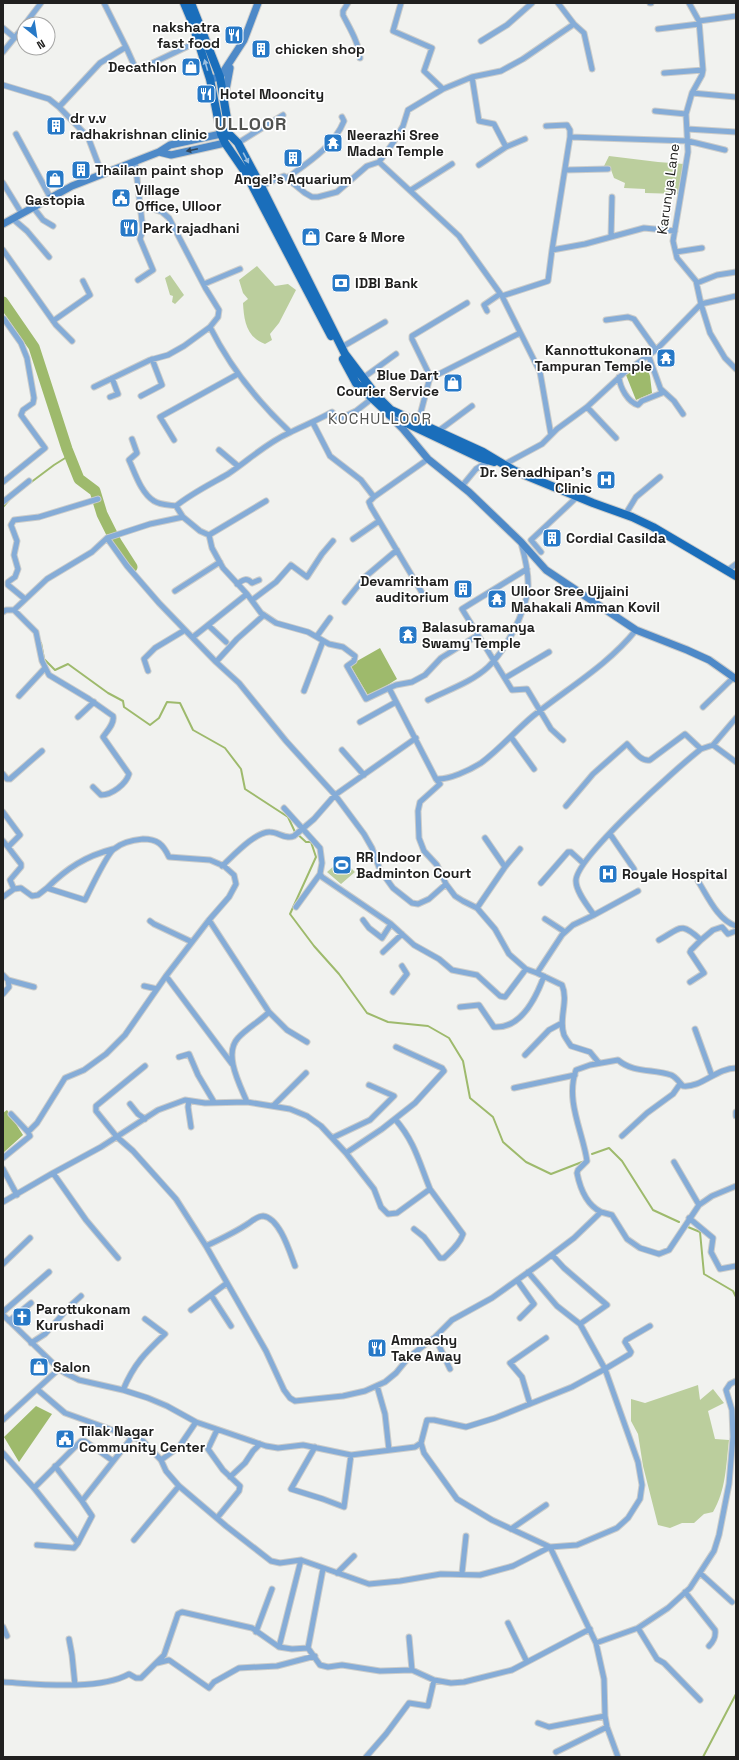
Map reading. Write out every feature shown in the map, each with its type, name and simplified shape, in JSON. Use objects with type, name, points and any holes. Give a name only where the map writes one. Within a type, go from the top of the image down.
[{"type":"main road","points":[[184,3],[199,41],[224,133],[225,143],[258,188],[342,347],[374,397]]},
{"type":"main road","points":[[191,3],[220,77],[228,125],[224,133]]},
{"type":"main road","points":[[210,79],[220,77],[232,60],[244,40],[258,3]]},
{"type":"main road","points":[[224,102],[227,75],[232,60]]},
{"type":"main road","points":[[3,224],[72,186],[159,152],[170,145],[224,133],[238,143],[258,188],[349,371],[356,382],[390,412],[428,460],[462,486],[521,542],[546,570],[636,630],[709,660],[735,678]]},
{"type":"main road","points":[[159,152],[171,155],[225,143]]},
{"type":"main road","points":[[390,412],[483,452],[515,471],[653,527],[736,576]]},
{"type":"main road","points":[[390,412],[435,438],[480,458],[505,464]]},
{"type":"street","points":[[32,16],[41,3]]},
{"type":"street","points":[[104,3],[135,67],[140,69],[199,41]]},
{"type":"street","points":[[348,3],[343,11],[343,15],[356,39],[360,52],[360,58]]},
{"type":"street","points":[[400,3],[393,31],[432,48],[424,71],[443,89]]},
{"type":"street","points":[[481,41],[507,25],[532,3]]},
{"type":"street","points":[[558,3],[574,24],[584,33],[592,69]]},
{"type":"street","name":"Karunya Lane","points":[[689,3],[699,23],[703,70],[702,75],[692,93],[686,114],[688,141],[686,169],[673,241],[677,258],[697,283],[701,304],[710,333],[724,358],[736,370]]},
{"type":"street","points":[[658,29],[699,23],[721,17],[736,16]]},
{"type":"street","points":[[379,162],[394,143],[404,126],[408,110],[443,89],[472,77],[501,71],[523,59],[574,24]]},
{"type":"street","points":[[3,28],[15,38],[3,52]]},
{"type":"street","points":[[59,107],[100,63],[126,48]]},
{"type":"street","points":[[664,73],[703,70]]},
{"type":"street","points":[[472,77],[479,121],[494,124],[506,148]]},
{"type":"street","points":[[3,85],[49,99],[59,107],[88,137],[102,174]]},
{"type":"street","points":[[692,93],[736,97]]},
{"type":"street","points":[[655,110],[686,114]]},
{"type":"street","points":[[238,143],[283,115]]},
{"type":"street","points":[[287,178],[318,155],[340,132],[344,121],[342,117]]},
{"type":"street","points":[[487,311],[484,305],[501,295],[548,282],[570,130],[567,125],[546,126]]},
{"type":"street","points":[[687,129],[736,132]]},
{"type":"street","points":[[16,134],[50,197]]},
{"type":"street","points":[[570,137],[688,141],[725,150]]},
{"type":"street","points":[[478,165],[525,138]]},
{"type":"street","points":[[258,188],[284,176],[305,193],[312,197],[318,197],[337,192],[366,166],[376,161],[379,162],[459,236],[501,295],[541,374],[551,435]]},
{"type":"street","points":[[135,162],[143,230],[140,239],[152,270],[138,280]]},
{"type":"street","points":[[411,190],[452,164]]},
{"type":"street","points":[[565,170],[608,169]]},
{"type":"street","points":[[3,183],[22,214]]},
{"type":"street","points":[[611,237],[612,197]]},
{"type":"street","points":[[94,387],[152,359],[168,355],[184,346],[210,327],[218,317],[219,310],[169,218],[162,212],[141,205]]},
{"type":"street","points":[[33,207],[42,220],[53,226]]},
{"type":"street","points":[[13,219],[27,231],[49,257]]},
{"type":"street","points":[[552,250],[585,244],[644,228],[675,231]]},
{"type":"street","points":[[676,252],[702,248]]},
{"type":"street","points":[[3,250],[53,321],[72,341]]},
{"type":"street","points":[[204,284],[240,269]]},
{"type":"street","points":[[697,283],[717,275],[736,272]]},
{"type":"street","points":[[53,321],[90,294],[83,281]]},
{"type":"street","points":[[505,464],[542,444],[551,435],[587,407],[625,372],[656,350],[701,304],[736,296]]},
{"type":"street","points":[[418,423],[430,377],[412,339],[412,336],[467,303]]},
{"type":"street","points":[[606,320],[628,317],[634,319],[656,350]]},
{"type":"street","points":[[3,319],[21,343],[26,358],[34,398],[33,403],[23,410],[21,415],[45,448],[3,482]]},
{"type":"street","points":[[342,347],[386,322]]},
{"type":"street","points":[[210,327],[238,374],[264,407],[290,432]]},
{"type":"street","points":[[430,377],[433,378],[520,333]]},
{"type":"street","points":[[363,378],[396,354]]},
{"type":"street","points":[[619,377],[624,393],[633,404],[638,405],[642,401],[656,397],[662,393],[649,356]]},
{"type":"street","points":[[142,396],[162,385],[152,359]]},
{"type":"street","points":[[174,440],[160,417],[238,374]]},
{"type":"street","points":[[110,397],[118,394],[112,378]]},
{"type":"street","points":[[661,389],[674,401],[683,414]]},
{"type":"street","points":[[176,506],[290,432],[332,412],[339,419],[356,411],[374,397]]},
{"type":"street","points":[[438,432],[472,406]]},
{"type":"street","points":[[587,407],[616,438]]},
{"type":"street","points":[[313,422],[330,456],[361,480],[374,496]]},
{"type":"street","points":[[132,439],[138,453],[129,460],[136,477],[147,494],[155,502],[176,506],[183,517],[200,531],[209,534],[266,501]]},
{"type":"street","points":[[219,450],[238,466]]},
{"type":"street","points":[[424,596],[398,550],[371,508],[369,502],[374,496],[428,460]]},
{"type":"street","points":[[462,486],[476,470],[489,461]]},
{"type":"street","points":[[625,515],[636,497],[660,477]]},
{"type":"street","points":[[3,502],[29,481]]},
{"type":"street","points":[[541,552],[530,540],[577,497]]},
{"type":"street","points":[[25,599],[8,585],[8,582],[15,577],[18,569],[14,555],[17,541],[11,525],[14,520],[39,517],[98,499]]},
{"type":"street","points":[[3,612],[6,610],[14,610],[47,578],[92,552],[107,538],[118,533],[183,517]]},
{"type":"street","points":[[353,539],[380,521]]},
{"type":"street","points":[[209,534],[212,548],[220,562],[264,615],[276,623],[317,636],[322,641],[343,647],[355,656],[354,661],[347,666],[366,700],[396,685],[412,682],[425,675],[441,658],[478,635]]},
{"type":"street","points":[[107,538],[127,566],[185,630],[239,683],[286,741],[335,795],[364,834],[372,848],[380,870],[393,888],[416,904],[429,898],[446,884]]},
{"type":"street","points":[[252,600],[276,582],[291,565],[307,577],[322,554],[333,541]]},
{"type":"street","points":[[428,700],[474,677],[495,660],[520,617],[528,588],[526,561],[521,542]]},
{"type":"street","points":[[345,602],[365,577],[398,550]]},
{"type":"street","points":[[175,591],[220,562]]},
{"type":"street","points":[[728,570],[736,564]]},
{"type":"street","points":[[527,569],[462,608],[512,690],[527,689],[552,729],[563,740]]},
{"type":"street","points":[[237,584],[245,579],[248,579],[252,583],[259,580]]},
{"type":"street","points":[[193,637],[248,594]]},
{"type":"street","points":[[14,610],[36,632],[42,661],[49,675],[94,702],[113,716],[114,719],[103,737],[129,774],[127,781],[106,795],[101,795],[93,787]]},
{"type":"street","points":[[216,662],[237,639],[264,615]]},
{"type":"street","points":[[317,636],[330,618]]},
{"type":"street","points":[[208,624],[226,642]]},
{"type":"street","points":[[148,671],[144,659],[150,652],[185,630]]},
{"type":"street","points":[[436,779],[442,780],[468,770],[482,762],[540,711],[604,662],[628,640],[636,630]]},
{"type":"street","points":[[304,691],[322,641]]},
{"type":"street","points":[[505,678],[549,652]]},
{"type":"street","points":[[19,696],[45,668]]},
{"type":"street","points":[[703,707],[735,678]]},
{"type":"street","points":[[390,688],[436,779],[440,784],[420,802],[418,811],[419,838],[424,851],[437,865],[446,884],[455,896],[477,908],[495,929],[506,950],[526,969],[558,981],[562,985],[565,999],[562,1023],[564,1035],[571,1046],[590,1052],[598,1063]]},
{"type":"street","points":[[78,717],[94,702]]},
{"type":"street","points":[[360,722],[396,702]]},
{"type":"street","points":[[594,915],[578,890],[576,882],[576,877],[583,863],[634,808],[701,749],[713,745],[736,718]]},
{"type":"street","points":[[566,806],[593,774],[627,744],[647,761],[685,734],[701,749]]},
{"type":"street","points":[[512,737],[534,769]]},
{"type":"street","points":[[222,866],[259,835],[269,832],[290,838],[294,836],[302,830],[335,795],[416,738]]},
{"type":"street","points":[[713,745],[736,762]]},
{"type":"street","points":[[342,750],[364,775]]},
{"type":"street","points":[[3,774],[9,780],[42,751]]},
{"type":"street","points":[[284,808],[302,830],[317,844],[321,851],[322,863],[320,874],[296,907]]},
{"type":"street","points":[[3,812],[20,835],[8,847]]},
{"type":"street","points":[[610,834],[634,869]]},
{"type":"street","points":[[485,838],[505,867]]},
{"type":"street","points":[[3,897],[14,889],[21,888],[32,896],[38,895],[82,860],[95,854],[113,849],[125,842],[151,839],[157,841],[170,857],[210,860],[222,866],[234,875],[236,884],[229,896],[166,976],[125,1036],[106,1054],[84,1070],[65,1078],[37,1123],[28,1132]]},
{"type":"street","points":[[3,841],[21,864],[21,867],[10,880],[14,889]]},
{"type":"street","points":[[47,888],[85,900],[113,849]]},
{"type":"street","points":[[477,908],[505,867],[520,850]]},
{"type":"street","points":[[541,883],[566,853],[571,852],[583,863]]},
{"type":"street","points":[[320,874],[347,896],[391,924],[414,945],[439,959],[452,970],[477,975],[500,996],[505,997],[511,991],[526,969]]},
{"type":"street","points":[[698,881],[721,917],[728,924],[736,926]]},
{"type":"street","points":[[537,973],[562,935],[573,925],[638,891]]},
{"type":"street","points":[[545,919],[566,932]]},
{"type":"street","points":[[209,920],[269,1012],[287,1030],[307,1042]]},
{"type":"street","points":[[363,920],[369,928],[382,938],[391,924]]},
{"type":"street","points":[[150,921],[192,942]]},
{"type":"street","points":[[659,940],[679,928],[685,927],[701,940]]},
{"type":"street","points":[[690,982],[704,973],[690,952],[691,950],[717,927],[722,927],[728,934],[736,931]]},
{"type":"street","points":[[383,952],[402,934]]},
{"type":"street","points":[[393,992],[407,974],[402,966]]},
{"type":"street","points":[[3,975],[8,980],[34,987]]},
{"type":"street","points":[[166,976],[233,1065],[247,1102]]},
{"type":"street","points":[[460,1007],[479,1006],[494,1027],[505,1027],[527,1010],[534,1000],[544,976]]},
{"type":"street","points":[[3,994],[9,988],[8,980]]},
{"type":"street","points":[[144,986],[157,989]]},
{"type":"street","points":[[233,1065],[233,1044],[241,1034],[269,1012]]},
{"type":"street","points":[[525,1055],[549,1030],[562,1023]]},
{"type":"street","points":[[695,1029],[712,1076]]},
{"type":"street","points":[[346,1153],[423,1096],[444,1071],[442,1068],[396,1047]]},
{"type":"street","points":[[179,1057],[189,1054],[198,1075],[214,1102]]},
{"type":"street","points":[[736,1068],[729,1068],[690,1086],[680,1084],[672,1075],[655,1071],[633,1069],[624,1066],[618,1060],[598,1063],[576,1070],[573,1087],[575,1112],[586,1161],[578,1170],[577,1173],[579,1182],[594,1208],[612,1215],[628,1239],[640,1248],[659,1254],[669,1250],[699,1205],[712,1196],[736,1186]]},
{"type":"street","points":[[145,1066],[96,1106],[96,1111],[117,1138],[133,1151],[176,1199],[206,1246],[266,1351],[284,1390],[290,1398],[300,1401],[318,1397],[343,1396],[377,1386],[396,1373],[409,1357],[452,1320],[492,1298],[552,1255],[574,1238],[601,1212]]},
{"type":"street","points":[[273,1106],[306,1073]]},
{"type":"street","points":[[514,1088],[575,1075]]},
{"type":"street","points":[[622,1136],[647,1113],[673,1094],[680,1084]]},
{"type":"street","points":[[332,1138],[370,1120],[394,1096],[369,1085]]},
{"type":"street","points":[[3,1202],[117,1138],[158,1110],[172,1104],[189,1101],[247,1102],[290,1109],[307,1116],[321,1126],[346,1153],[374,1189],[381,1207],[388,1214],[396,1213],[430,1189]]},
{"type":"street","points":[[189,1101],[188,1107],[191,1127]]},
{"type":"street","points":[[130,1104],[138,1114],[145,1119]]},
{"type":"street","points":[[3,1158],[29,1138],[30,1134],[11,1114]]},
{"type":"street","points":[[395,1118],[416,1148],[430,1189],[463,1234],[461,1241],[444,1258],[440,1258],[424,1237],[414,1229]]},
{"type":"street","points":[[674,1162],[699,1205]]},
{"type":"street","points":[[3,1169],[17,1195]]},
{"type":"street","points":[[53,1173],[86,1220],[118,1258]]},
{"type":"street","points":[[206,1246],[241,1228],[256,1218],[263,1216],[269,1218],[284,1236],[295,1266]]},
{"type":"street","points":[[689,1218],[713,1238],[711,1252],[720,1269],[736,1266]]},
{"type":"street","points":[[3,1264],[30,1238]]},
{"type":"street","points":[[552,1255],[564,1268],[607,1305],[580,1324]]},
{"type":"street","points":[[49,1272],[3,1313],[9,1321],[59,1369],[80,1380],[124,1390],[167,1406],[196,1422],[260,1444],[278,1448],[303,1445],[351,1455],[415,1447],[421,1443]]},
{"type":"street","points":[[38,1390],[66,1413],[133,1436],[143,1441],[161,1460],[166,1471],[179,1486],[267,1560],[280,1563],[301,1560],[370,1584],[400,1582],[441,1574],[462,1573],[480,1575],[513,1566],[550,1547],[577,1546],[618,1528],[628,1518],[640,1499],[642,1485],[638,1462],[606,1369],[580,1324],[545,1294],[528,1272]]},
{"type":"street","points":[[517,1280],[534,1304],[520,1318]]},
{"type":"street","points":[[190,1310],[227,1283]]},
{"type":"street","points":[[211,1295],[231,1326]]},
{"type":"street","points":[[31,1342],[45,1334],[81,1296]]},
{"type":"street","points":[[9,1321],[31,1303]]},
{"type":"street","points":[[124,1390],[131,1371],[143,1355],[165,1334],[145,1319]]},
{"type":"street","points":[[618,1757],[607,1727],[605,1716],[604,1679],[596,1643],[550,1547],[457,1500],[424,1453],[421,1443],[427,1420],[434,1420],[466,1427],[495,1418],[572,1387],[630,1354],[631,1352],[625,1342],[626,1340],[650,1326]]},
{"type":"street","points":[[434,1337],[450,1369]]},
{"type":"street","points":[[530,1404],[522,1377],[510,1363],[546,1338]]},
{"type":"street","points":[[3,1420],[38,1390],[59,1369]]},
{"type":"street","points":[[596,1643],[638,1628],[668,1608],[685,1592],[700,1573],[717,1543],[729,1484],[733,1437],[732,1410],[726,1390],[730,1384],[736,1381]]},
{"type":"street","points":[[377,1386],[385,1414],[389,1450]]},
{"type":"street","points":[[161,1460],[179,1447],[196,1422]]},
{"type":"street","points":[[216,1518],[239,1491],[240,1486],[214,1459],[208,1449],[218,1430]]},
{"type":"street","points":[[82,1501],[133,1436]]},
{"type":"street","points":[[34,1488],[81,1441],[85,1441],[113,1462]]},
{"type":"street","points":[[230,1477],[245,1463],[260,1444]]},
{"type":"street","points":[[315,1447],[290,1490],[323,1499],[344,1507],[351,1455]]},
{"type":"street","points":[[3,1453],[34,1488],[78,1543]]},
{"type":"street","points":[[37,1545],[74,1548],[92,1516],[55,1466]]},
{"type":"street","points":[[134,1540],[179,1486]]},
{"type":"street","points":[[511,1528],[546,1505]]},
{"type":"street","points":[[462,1573],[466,1536]]},
{"type":"street","points":[[337,1573],[354,1556]]},
{"type":"street","points":[[278,1647],[301,1560]]},
{"type":"street","points":[[308,1648],[323,1568]]},
{"type":"street","points":[[700,1573],[732,1602]]},
{"type":"street","points":[[256,1632],[272,1588]]},
{"type":"street","points":[[685,1592],[715,1630],[716,1634],[714,1640],[709,1646]]},
{"type":"street","points":[[3,1682],[67,1686],[120,1679],[129,1674],[136,1678],[141,1678],[164,1655],[178,1614],[182,1612],[252,1628],[278,1647],[292,1649],[308,1648]]},
{"type":"street","points":[[508,1623],[527,1662]]},
{"type":"street","points":[[3,1627],[7,1636]]},
{"type":"street","points":[[638,1628],[657,1659],[664,1663],[700,1700]]},
{"type":"street","points":[[308,1648],[320,1665],[342,1665],[380,1671],[412,1670],[434,1680],[451,1683],[464,1682],[512,1670],[590,1629]]},
{"type":"street","points":[[409,1637],[412,1670]]},
{"type":"street","points":[[69,1639],[75,1685]]},
{"type":"street","points":[[155,1664],[169,1660],[209,1688],[214,1682],[238,1668],[277,1666],[315,1656]]},
{"type":"street","points":[[366,1757],[386,1734],[409,1703],[428,1706],[434,1680]]},
{"type":"street","points":[[538,1723],[549,1726],[605,1716]]},
{"type":"street","points":[[556,1752],[607,1727]]},
{"type":"shaded area","points":[[609,156],[684,164],[679,194],[645,193],[645,189],[624,188],[625,183],[614,178],[610,167],[604,166]]},
{"type":"shaded area","points":[[257,266],[275,286],[288,284],[296,290],[279,323],[270,334],[272,340],[265,344],[254,337],[247,327],[243,303],[248,299],[243,293],[239,280]]},
{"type":"shaded area","points":[[170,275],[184,295],[175,304],[172,302],[173,296],[170,295],[165,278]]},
{"type":"shaded area","points":[[645,363],[650,376],[652,393],[636,400],[626,375]]},
{"type":"shaded area","points":[[380,648],[397,679],[369,697],[350,665]]},
{"type":"shaded area","name":"RR Indoor Badminton Court","points":[[342,859],[355,872],[341,884],[327,872]]},
{"type":"shaded area","points":[[7,1110],[23,1135],[3,1153],[3,1113]]},
{"type":"shaded area","points":[[698,1385],[700,1400],[713,1389],[724,1403],[708,1411],[715,1439],[729,1440],[723,1486],[721,1495],[713,1512],[704,1514],[694,1523],[682,1523],[670,1528],[658,1525],[643,1466],[638,1434],[631,1421],[631,1399],[645,1403]]},
{"type":"shaded area","points":[[36,1406],[52,1414],[19,1462],[4,1437]]},
{"type":"waterway","points":[[3,302],[34,347],[67,449],[79,479],[95,491],[102,514],[116,542],[132,567]]},
{"type":"waterway","points":[[30,483],[70,455]]},
{"type":"waterway","points":[[3,507],[9,500]]},
{"type":"waterway","points":[[41,643],[44,659],[55,670],[68,664],[108,693],[123,701],[124,707],[150,725],[159,718],[167,702],[180,703],[193,730],[225,748],[241,769],[245,789],[288,817],[295,832],[306,842],[311,842],[316,857],[290,914],[314,946],[339,974],[367,1013],[388,1022],[428,1026],[449,1038],[463,1061],[470,1098],[493,1117],[503,1142],[526,1162],[551,1174],[582,1162]]},
{"type":"waterway","points":[[592,1154],[609,1148],[622,1161],[653,1210],[679,1222]]},
{"type":"waterway","points":[[688,1227],[700,1232],[704,1274],[733,1291],[736,1297]]},
{"type":"waterway","points":[[703,1757],[736,1694]]},
{"type":"place","name":"nakshatra fast food","points":[[234,35]]},
{"type":"place","name":"chicken shop","points":[[261,49]]},
{"type":"place","name":"Decathlon","points":[[191,67]]},
{"type":"place","name":"Hotel Mooncity","points":[[206,94]]},
{"type":"place","name":"dr v.v radhakrishnan clinic","points":[[56,126]]},
{"type":"place","name":"Neerazhi Sree Madan Temple","points":[[333,143]]},
{"type":"place","name":"Angel's Aquarium","points":[[293,158]]},
{"type":"place","name":"Thailam paint shop","points":[[81,170]]},
{"type":"place","name":"Gastopia","points":[[55,179]]},
{"type":"place","name":"Village Office, Ulloor","points":[[121,198]]},
{"type":"place","name":"Park rajadhani","points":[[129,228]]},
{"type":"place","name":"Care & More","points":[[311,237]]},
{"type":"place","name":"IDBI Bank","points":[[341,283]]},
{"type":"place","name":"Kannottukonam Tampuran Temple","points":[[666,358]]},
{"type":"place","name":"Blue Dart Courier Service","points":[[453,383]]},
{"type":"place","name":"Dr. Senadhipan's Clinic","points":[[606,480]]},
{"type":"place","name":"Cordial Casilda","points":[[552,538]]},
{"type":"place","name":"Devamritham auditorium","points":[[463,589]]},
{"type":"place","name":"Ulloor Sree Ujjaini Mahakali Amman Kovil","points":[[497,599]]},
{"type":"place","name":"Balasubramanya Swamy Temple","points":[[408,635]]},
{"type":"place","name":"RR Indoor Badminton Court","points":[[342,865]]},
{"type":"place","name":"Royale Hospital","points":[[608,874]]},
{"type":"place","name":"Parottukonam Kurushadi","points":[[22,1317]]},
{"type":"place","name":"Ammachy Take Away","points":[[377,1348]]},
{"type":"place","name":"Salon","points":[[39,1367]]},
{"type":"place","name":"Tilak Nagar Community Center","points":[[65,1439]]},
{"type":"district","name":"ULLOOR","points":[[251,124]]},
{"type":"district","name":"KOCHULLOOR","points":[[380,419]]}]
